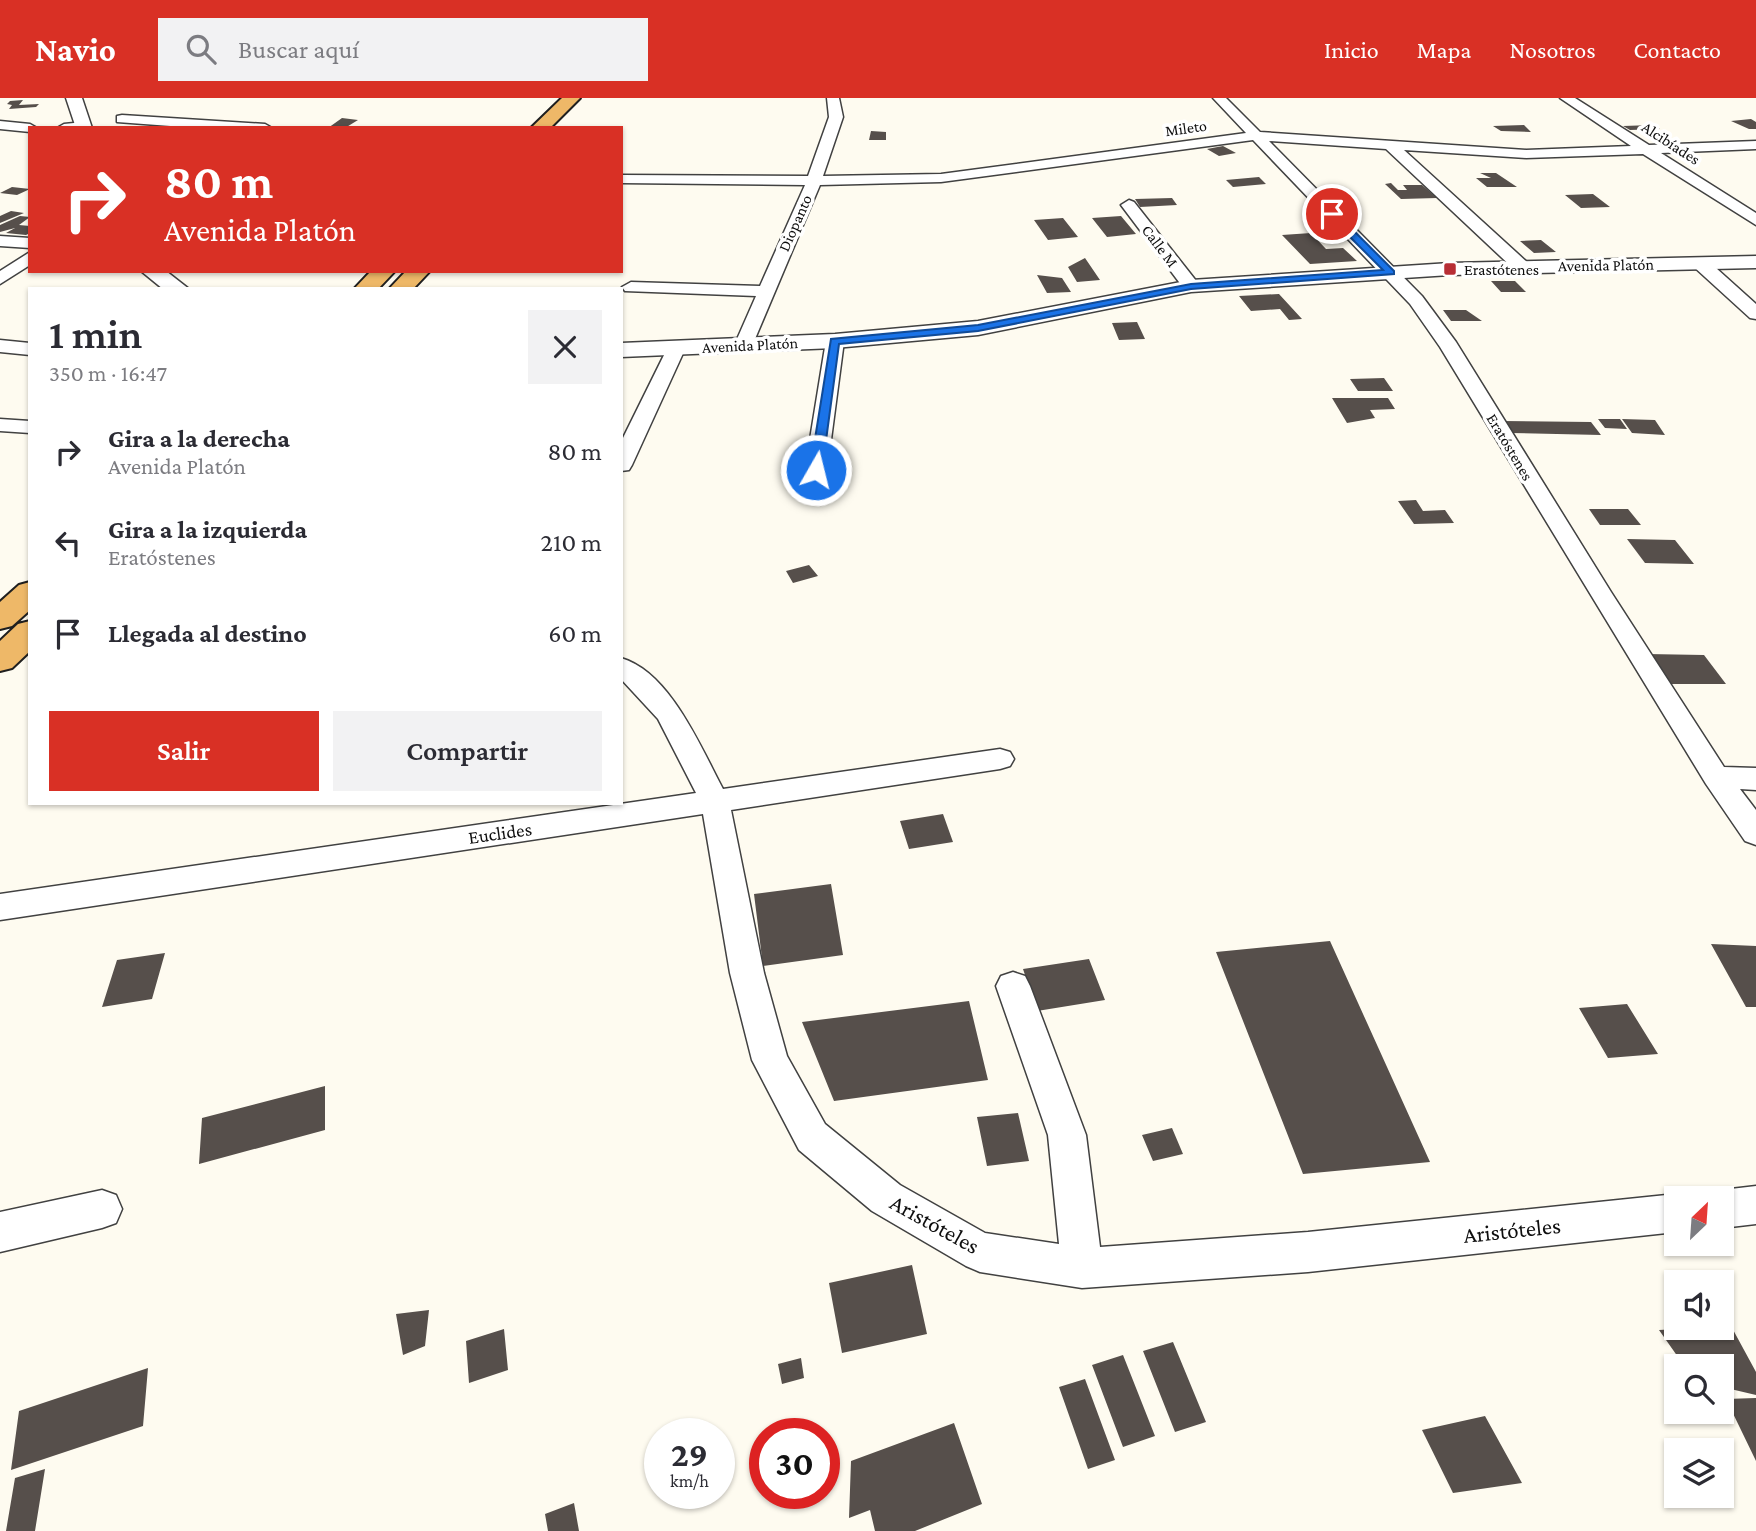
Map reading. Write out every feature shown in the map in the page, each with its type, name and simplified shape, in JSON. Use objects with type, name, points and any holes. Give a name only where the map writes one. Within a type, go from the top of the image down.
[{"type":"highway","points":[[542,126],[572,98]]},
{"type":"highway","points":[[367,287],[382,273]]},
{"type":"highway","points":[[402,287],[417,273]]},
{"type":"highway","points":[[0,619],[28,594]]},
{"type":"highway","points":[[0,660],[28,634]]},
{"type":"street","points":[[74,98],[84,126]]},
{"type":"street","name":"Diopanto","points":[[743,346],[814,181],[836,117],[833,98]]},
{"type":"street","name":"Eratóstenes","points":[[1219,98],[1416,300],[1449,346],[1716,777],[1756,833]]},
{"type":"street","name":"Alcibíades","points":[[1566,98],[1756,220]]},
{"type":"street","points":[[143,108],[117,121],[223,126]]},
{"type":"street","points":[[0,125],[28,128]]},
{"type":"street","name":"Mileto","points":[[623,178],[814,181],[941,178],[1255,136],[1526,154],[1756,145]]},
{"type":"street","points":[[1391,146],[1522,267]]},
{"type":"street","name":"Calle M","points":[[1129,205],[1191,286]]},
{"type":"street","points":[[0,241],[28,243]]},
{"type":"street","points":[[0,279],[28,258]]},
{"type":"street","name":"Avenida Platón","points":[[623,349],[835,341],[978,328],[1191,286],[1391,272],[1756,262]]},
{"type":"street","points":[[1700,263],[1756,313]]},
{"type":"street","points":[[154,273],[175,287]]},
{"type":"street","points":[[631,287],[766,291]]},
{"type":"street","points":[[816,470],[835,341]]},
{"type":"street","points":[[0,346],[28,349]]},
{"type":"street","points":[[623,462],[676,349]]},
{"type":"street","points":[[0,425],[28,427]]},
{"type":"street","name":"Aristóteles","points":[[623,668],[633,674],[668,714],[715,802],[747,972],[770,1060],[812,1137],[886,1198],[980,1252],[1082,1268],[1308,1252],[1664,1214]]},
{"type":"street","name":"Euclides","points":[[0,907],[1000,759]]},
{"type":"street","points":[[1716,777],[1756,779]]},
{"type":"street","points":[[1013,986],[1067,1135],[1082,1268]]},
{"type":"street","points":[[1734,1208],[1756,1205]]},
{"type":"street","points":[[0,1232],[102,1209]]},
{"type":"building","points":[[23,100],[19,105],[39,104],[36,107],[9,109],[12,105],[7,104],[10,101]]},
{"type":"building","points":[[342,118],[358,120],[348,126],[331,126]]},
{"type":"building","points":[[1751,119],[1756,122],[1756,129],[1749,129],[1731,121]]},
{"type":"building","points":[[1524,125],[1531,132],[1501,131],[1493,126]]},
{"type":"building","points":[[1653,125],[1660,129],[1630,130],[1623,126]]},
{"type":"building","points":[[871,131],[886,132],[886,140],[869,140]]},
{"type":"building","points":[[1223,146],[1236,153],[1219,156],[1207,149]]},
{"type":"building","points":[[1480,173],[1496,173],[1517,187],[1487,187],[1476,178],[1491,178]]},
{"type":"building","points":[[1259,177],[1266,184],[1233,187],[1226,180]]},
{"type":"building","points":[[1391,183],[1398,190],[1407,190],[1403,185],[1422,185],[1437,198],[1401,199],[1385,184]]},
{"type":"building","points":[[12,187],[28,189],[17,195],[0,193]]},
{"type":"building","points":[[1593,194],[1610,207],[1581,208],[1565,195]]},
{"type":"building","points":[[1172,198],[1177,205],[1140,207],[1135,199]]},
{"type":"building","points":[[11,211],[24,213],[0,223],[0,216]]},
{"type":"building","points":[[20,216],[28,217],[19,225],[28,226],[28,234],[6,233],[15,228],[0,232],[0,225]]},
{"type":"building","points":[[1121,216],[1136,234],[1107,237],[1092,218]]},
{"type":"building","points":[[1063,218],[1078,237],[1048,240],[1034,220]]},
{"type":"building","points":[[1311,233],[1326,249],[1343,248],[1357,261],[1310,264],[1282,235]]},
{"type":"building","points":[[1541,240],[1556,252],[1534,253],[1520,241]]},
{"type":"building","points":[[1085,258],[1100,280],[1077,282],[1068,267]]},
{"type":"building","points":[[1037,275],[1062,278],[1071,292],[1047,293]]},
{"type":"building","points":[[1491,281],[1515,281],[1526,292],[1501,292]]},
{"type":"building","points":[[1279,294],[1302,319],[1289,320],[1280,309],[1251,311],[1239,296]]},
{"type":"building","points":[[1443,310],[1466,310],[1482,321],[1451,321]]},
{"type":"building","points":[[1137,322],[1145,339],[1119,340],[1112,323]]},
{"type":"building","points":[[1384,378],[1393,391],[1358,391],[1350,379]]},
{"type":"building","points":[[1332,398],[1388,398],[1395,409],[1370,410],[1375,418],[1347,423]]},
{"type":"building","points":[[1598,419],[1620,419],[1627,429],[1605,428]]},
{"type":"building","points":[[1622,419],[1655,420],[1665,435],[1632,433]]},
{"type":"building","points":[[1502,421],[1591,422],[1601,435],[1510,433]]},
{"type":"building","points":[[1416,500],[1423,511],[1445,510],[1454,523],[1414,524],[1398,501]]},
{"type":"building","points":[[1589,509],[1628,509],[1641,525],[1600,525]]},
{"type":"building","points":[[1627,539],[1675,540],[1694,564],[1645,563]]},
{"type":"building","points":[[809,565],[818,576],[793,583],[786,571]]},
{"type":"building","points":[[1647,654],[1704,655],[1726,684],[1667,684]]},
{"type":"building","points":[[943,814],[953,842],[909,849],[900,821]]},
{"type":"building","points":[[831,884],[843,955],[763,966],[754,894]]},
{"type":"building","points":[[1330,941],[1430,1162],[1303,1174],[1216,952]]},
{"type":"building","points":[[1711,944],[1756,946],[1756,1007],[1746,1007]]},
{"type":"building","points":[[165,953],[152,999],[102,1007],[117,960]]},
{"type":"building","points":[[1089,959],[1105,1000],[1037,1011],[1023,969]]},
{"type":"building","points":[[969,1001],[988,1080],[834,1101],[802,1022]]},
{"type":"building","points":[[1627,1004],[1658,1054],[1608,1058],[1579,1008]]},
{"type":"building","points":[[325,1086],[325,1130],[199,1164],[202,1118]]},
{"type":"building","points":[[1018,1113],[1029,1161],[987,1166],[977,1117]]},
{"type":"building","points":[[1172,1128],[1183,1154],[1153,1161],[1142,1135]]},
{"type":"building","points":[[912,1265],[927,1334],[842,1353],[829,1283]]},
{"type":"building","points":[[429,1310],[425,1346],[403,1355],[396,1314]]},
{"type":"building","points":[[504,1329],[508,1370],[469,1383],[466,1341]]},
{"type":"building","points":[[1734,1332],[1756,1372],[1756,1395],[1734,1390],[1734,1354],[1676,1354],[1666,1340],[1734,1340]]},
{"type":"building","points":[[1173,1342],[1206,1422],[1175,1432],[1143,1351]]},
{"type":"building","points":[[1123,1355],[1155,1436],[1123,1447],[1092,1365]]},
{"type":"building","points":[[801,1358],[804,1378],[782,1384],[778,1364]]},
{"type":"building","points":[[148,1368],[143,1426],[11,1470],[19,1411]]},
{"type":"building","points":[[1085,1379],[1115,1460],[1088,1469],[1059,1387]]},
{"type":"building","points":[[1756,1398],[1756,1461],[1734,1416],[1734,1399]]},
{"type":"building","points":[[1485,1416],[1522,1483],[1453,1493],[1422,1430]]},
{"type":"building","points":[[954,1423],[982,1504],[915,1531],[875,1531],[870,1510],[849,1518],[851,1461]]},
{"type":"building","points":[[45,1469],[35,1531],[6,1531],[15,1478]]},
{"type":"building","points":[[574,1503],[579,1531],[548,1531],[545,1514]]},
{"type":"place","name":"Erastótenes","points":[[1450,269]]},
{"type":"route","points":[[816,470],[835,341],[978,328],[1191,286],[1391,272],[1332,214]]}]
